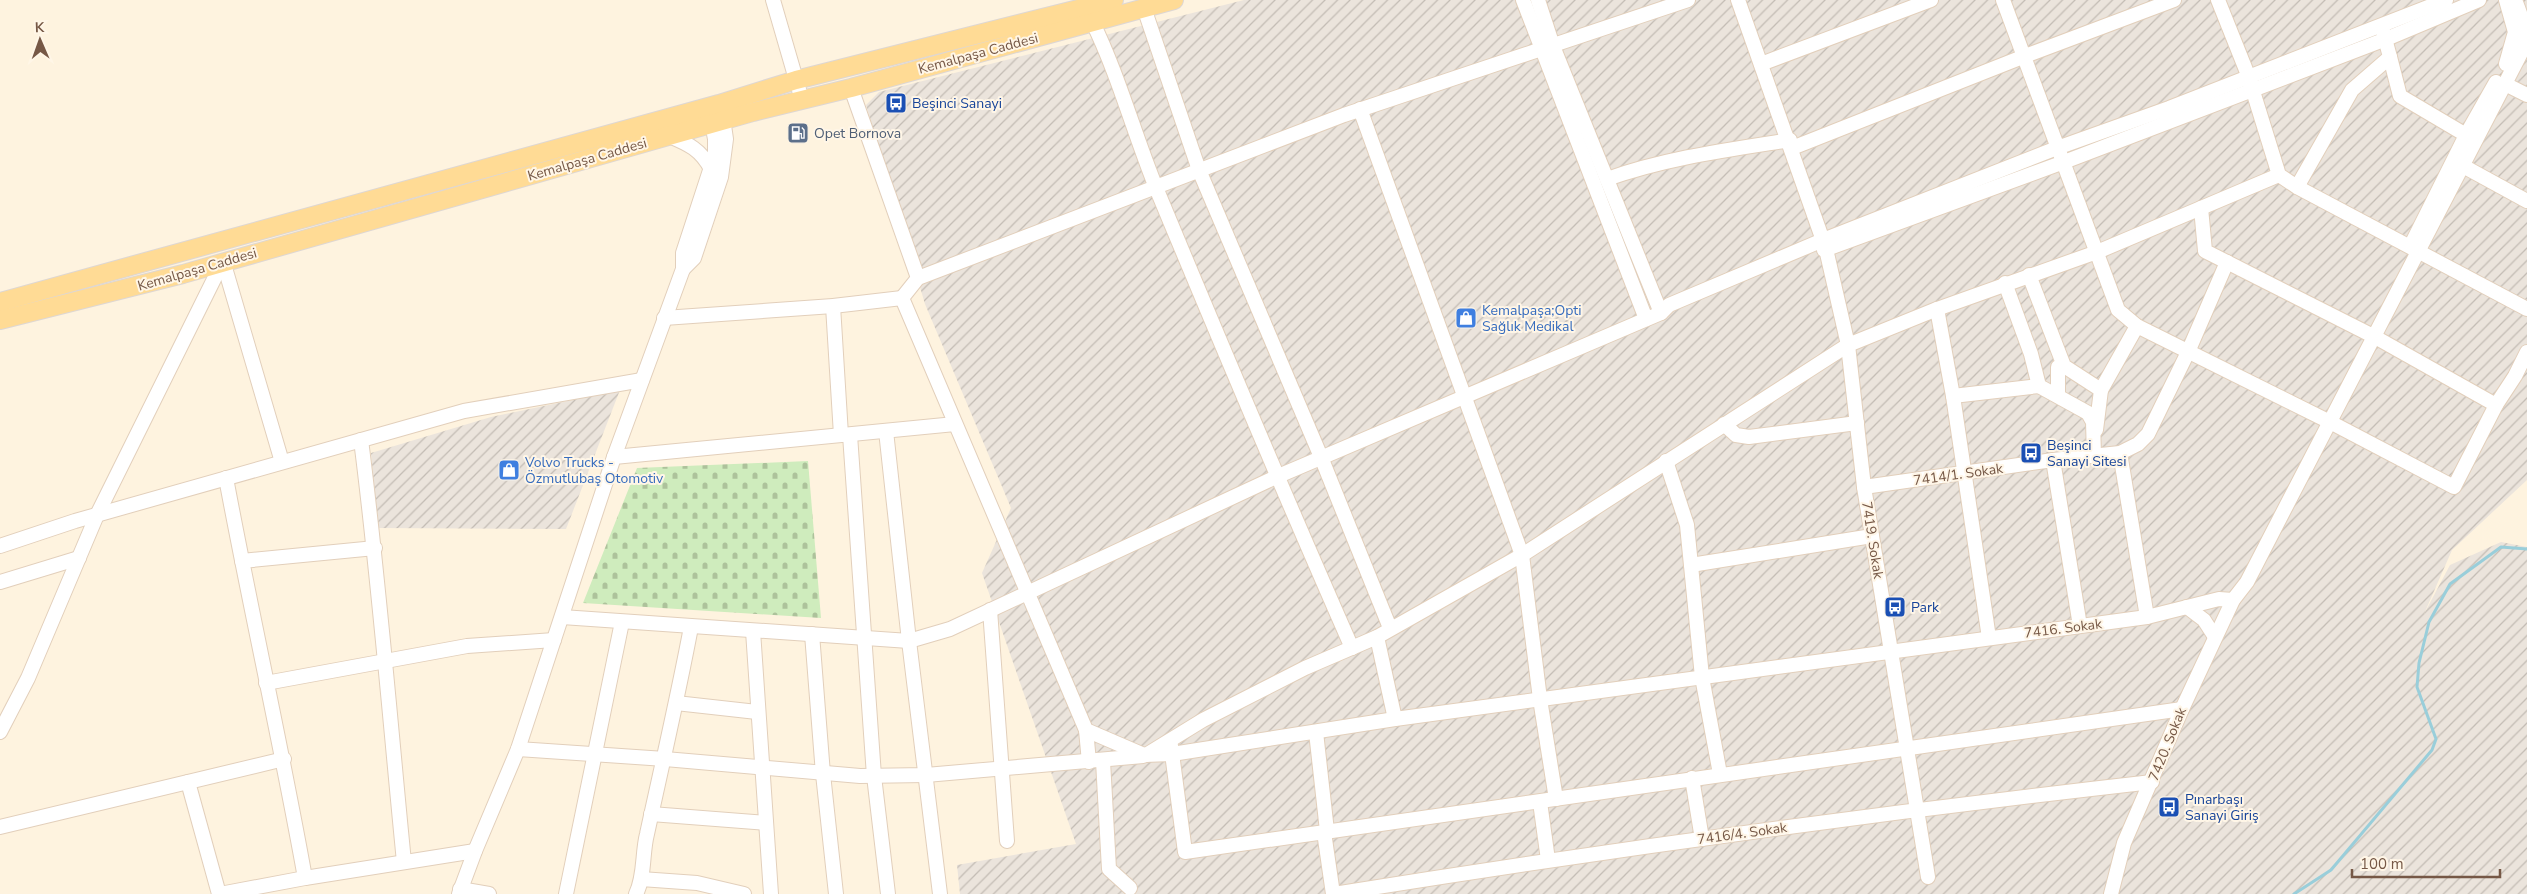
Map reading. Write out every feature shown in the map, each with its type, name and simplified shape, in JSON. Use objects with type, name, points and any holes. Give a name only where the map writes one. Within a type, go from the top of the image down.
[{"type":"main road","name":"Kemalpaşa Caddesi","points":[[0,302],[713,106],[796,80],[1114,0]]},
{"type":"main road","name":"Kemalpaşa Caddesi","points":[[0,320],[184,274],[223,261],[669,136],[1174,0]]},
{"type":"main road","points":[[713,106],[718,123]]},
{"type":"street","points":[[773,0],[802,100]]},
{"type":"street","points":[[1523,0],[1547,47],[1607,179],[1661,313]]},
{"type":"street","points":[[1538,0],[1547,47],[1646,319]]},
{"type":"street","points":[[664,318],[833,306],[902,298],[918,278],[1199,170],[1360,109],[1688,0]]},
{"type":"street","name":"7419. Sokak","points":[[1738,0],[1791,144],[1825,245],[1848,345],[1864,487],[1928,877]]},
{"type":"street","points":[[1762,64],[1931,0]]},
{"type":"street","points":[[2003,0],[2118,310],[2137,326],[2454,487],[2496,405],[2521,379],[2527,352]]},
{"type":"street","points":[[1607,179],[1640,167],[1687,156],[1791,144],[2174,0]]},
{"type":"street","points":[[2218,0],[2253,89],[2279,175],[2297,187],[2527,309]]},
{"type":"street","points":[[562,617],[908,641],[950,629],[1276,477],[1661,313],[1669,305],[1825,245],[2057,148],[2168,108],[2248,75],[2446,0]]},
{"type":"street","points":[[1825,245],[2064,162],[2386,39],[2479,0]]},
{"type":"street","points":[[2414,250],[2466,135],[2508,61],[2515,40],[2514,24],[2506,0]]},
{"type":"street","points":[[2414,250],[2463,166],[2526,40],[2525,28],[2515,0]]},
{"type":"street","points":[[1144,8],[1199,170],[1321,458],[1390,628]]},
{"type":"street","points":[[1092,21],[1108,54],[1156,187],[1276,477],[1352,648]]},
{"type":"street","points":[[2380,25],[2386,39],[2400,96],[2466,135]]},
{"type":"street","points":[[2297,187],[2352,90],[2390,57]]},
{"type":"street","points":[[2504,84],[2527,95]]},
{"type":"street","points":[[851,88],[918,278]]},
{"type":"street","points":[[1360,109],[1466,395],[1522,555],[1540,699],[1556,799]]},
{"type":"street","points":[[489,894],[460,892],[475,851],[518,749],[614,457],[683,269],[683,253],[711,170],[718,123]]},
{"type":"street","points":[[683,269],[694,258],[722,177],[726,154],[718,123]]},
{"type":"street","points":[[669,136],[697,149],[704,156],[711,170]]},
{"type":"street","points":[[2463,166],[2527,201]]},
{"type":"street","points":[[1086,730],[1145,755],[1170,738],[1305,668],[1377,637],[1522,555],[1848,345],[2005,283],[2097,252],[2279,175]]},
{"type":"street","points":[[2201,208],[2205,251],[2371,335],[2496,405]]},
{"type":"street","name":"7420. Sokak","points":[[2111,894],[2124,843],[2215,637],[2233,599],[2247,582],[2414,250]]},
{"type":"street","points":[[223,261],[282,462]]},
{"type":"street","points":[[0,732],[28,678],[97,516],[223,261]]},
{"type":"street","points":[[2147,617],[2120,453],[2138,444],[2148,434],[2188,352],[2227,262]]},
{"type":"street","points":[[2029,275],[2061,366],[2058,396]]},
{"type":"street","points":[[2005,283],[2036,370],[2039,386]]},
{"type":"street","points":[[902,298],[1086,730],[1096,761],[1109,870],[1130,888]]},
{"type":"street","points":[[833,306],[846,435],[874,776],[888,894]]},
{"type":"street","points":[[1937,309],[1953,396],[1989,638]]},
{"type":"street","points":[[2094,455],[2101,390],[2137,326]]},
{"type":"street","points":[[2036,370],[2061,366],[2101,390]]},
{"type":"street","points":[[0,546],[226,478],[464,411],[642,380]]},
{"type":"street","points":[[1953,396],[2039,386],[2088,413],[2093,422],[2094,455]]},
{"type":"street","points":[[1724,424],[1736,434],[1749,437],[1857,423]]},
{"type":"street","points":[[614,457],[955,424]]},
{"type":"street","points":[[886,431],[908,641],[940,894]]},
{"type":"street","points":[[361,440],[375,548],[404,862]]},
{"type":"street","name":"7414/1. Sokak","points":[[1864,487],[2053,460],[2120,453]]},
{"type":"street","points":[[2053,460],[2080,626]]},
{"type":"street","points":[[1666,462],[1687,524],[1702,677],[1720,774]]},
{"type":"street","points":[[226,478],[266,683],[284,758],[304,878]]},
{"type":"street","points":[[1691,565],[1872,536]]},
{"type":"street","points":[[242,561],[375,548]]},
{"type":"street","points":[[0,582],[79,558]]},
{"type":"street","name":"7416. Sokak","points":[[518,749],[665,759],[823,774],[874,776],[926,775],[1096,761],[1172,754],[1395,719],[2147,617],[2219,599],[2233,599]]},
{"type":"street","points":[[2187,607],[2204,620],[2215,637]]},
{"type":"street","points":[[990,610],[1007,841]]},
{"type":"street","points":[[566,894],[622,622]]},
{"type":"street","points":[[636,894],[641,879],[646,836],[665,759],[691,626]]},
{"type":"street","points":[[753,631],[757,712],[771,894]]},
{"type":"street","points":[[812,634],[823,774],[836,894]]},
{"type":"street","points":[[1377,637],[1395,719]]},
{"type":"street","points":[[266,683],[467,646],[554,640]]},
{"type":"street","points":[[676,703],[757,712]]},
{"type":"street","points":[[1170,738],[1185,852],[2182,709]]},
{"type":"street","name":"7416/4. Sokak","points":[[1316,732],[1333,894],[1548,860],[1917,808],[2152,782]]},
{"type":"street","points":[[0,827],[284,758]]},
{"type":"street","points":[[1692,778],[1702,839]]},
{"type":"street","points":[[188,782],[220,894],[304,878],[475,851]]},
{"type":"street","points":[[1540,802],[1548,860]]},
{"type":"street","points":[[652,814],[766,822]]},
{"type":"street","points":[[641,879],[697,883],[744,894]]},
{"type":"shaded area","points":[[1244,0],[2527,0],[2527,480],[2452,550],[2424,614],[2450,565],[2501,542],[2527,547],[2527,894],[960,894],[957,865],[1076,844],[982,573],[1011,508],[925,304],[866,105],[879,92]]},
{"type":"shaded area","points":[[620,390],[566,529],[378,528],[371,453],[491,417]]},
{"type":"green space","points":[[808,461],[821,618],[583,603],[637,468]]},
{"type":"waterway","points":[[2294,894],[2331,870],[2432,750],[2436,739],[2417,687],[2419,663],[2429,622],[2450,584],[2501,547],[2527,549]]},
{"type":"place","name":"Beşinci Sanayi","points":[[896,103]]},
{"type":"place","name":"Opet Bornova","points":[[798,133]]},
{"type":"place","name":"Kemalpaşa;Opti Sağlık Medikal","points":[[1466,318]]},
{"type":"place","name":"Beşinci Sanayi Sitesi","points":[[2031,453]]},
{"type":"place","name":"Volvo Trucks - Özmutlubaş Otomotiv","points":[[509,470]]},
{"type":"place","name":"Park","points":[[1895,607]]},
{"type":"place","name":"Pınarbaşı Sanayi Giriş","points":[[2169,807]]}]
